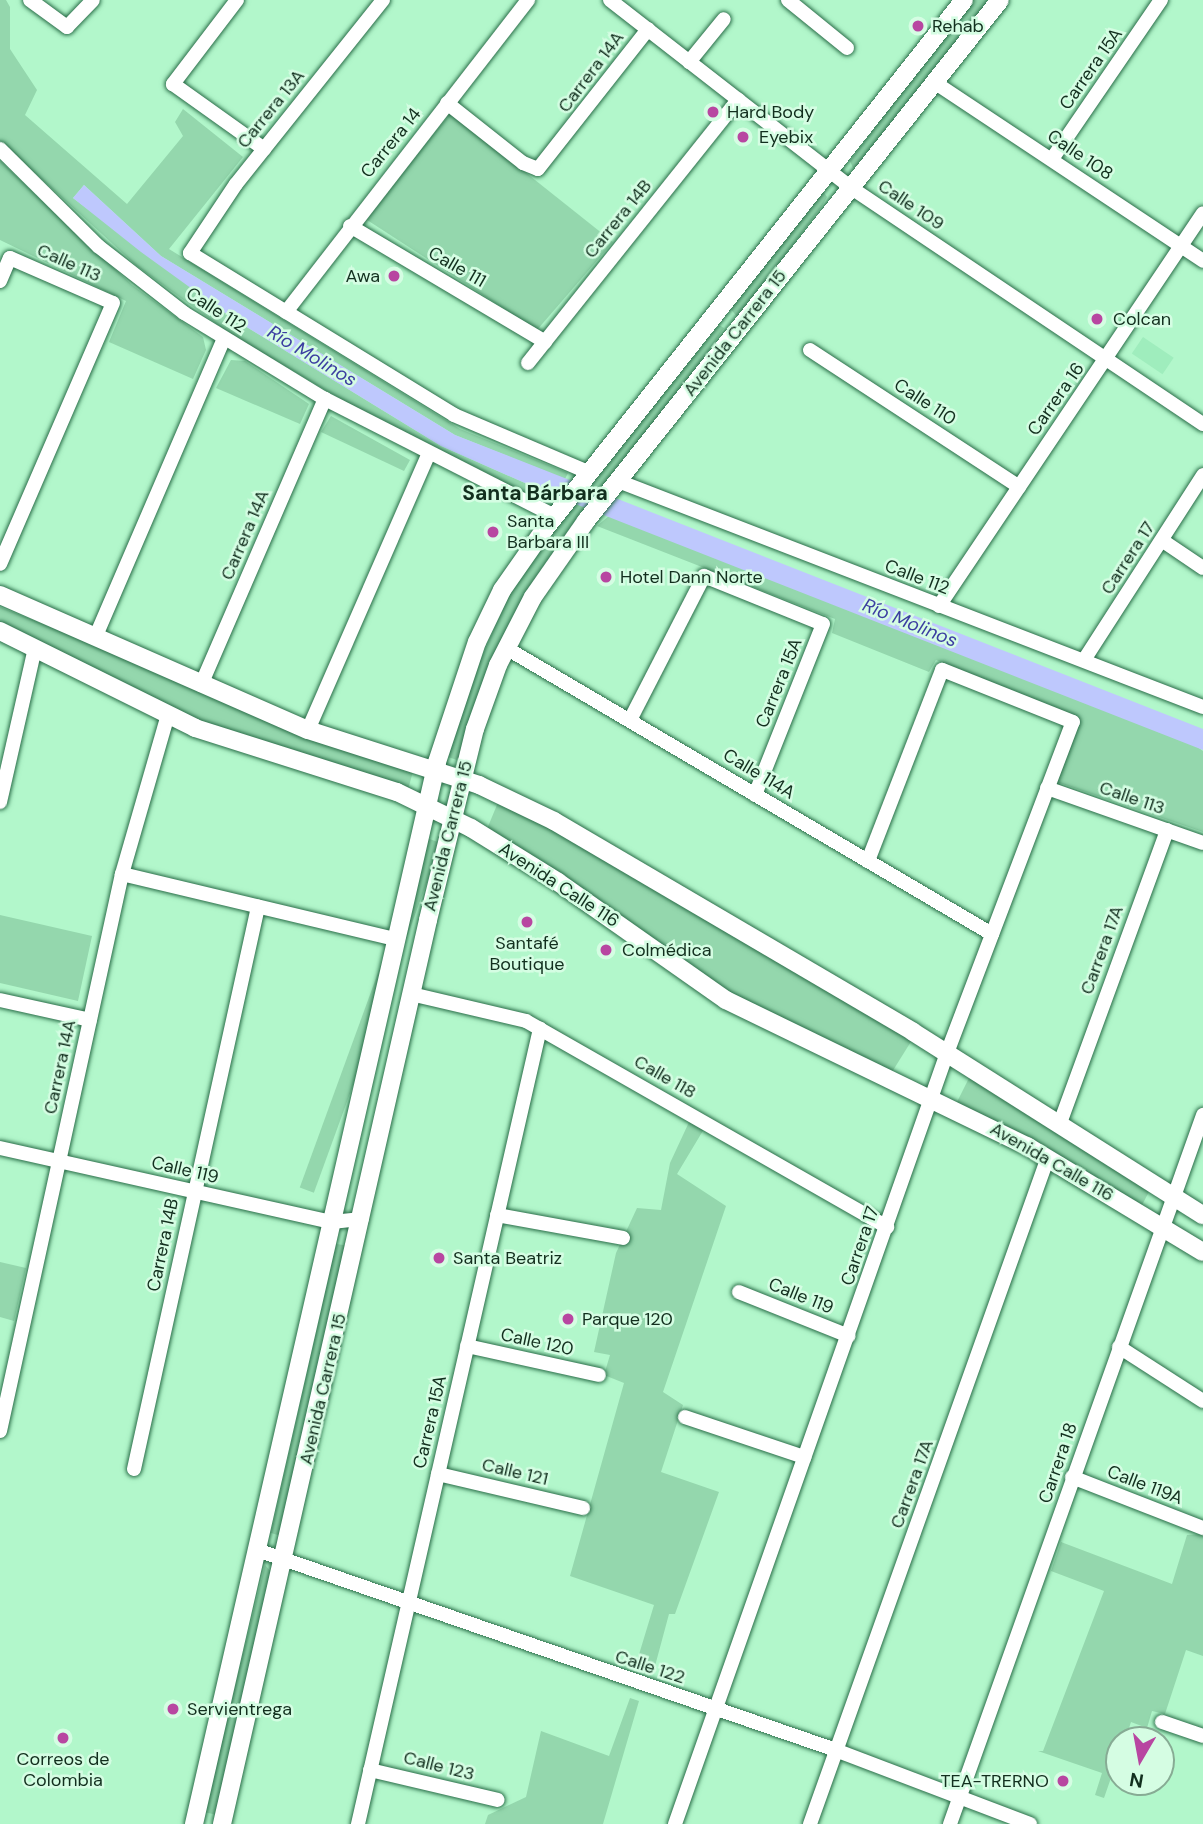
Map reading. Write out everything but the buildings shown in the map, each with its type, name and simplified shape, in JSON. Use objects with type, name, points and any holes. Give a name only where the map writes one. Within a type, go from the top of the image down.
[{"type":"main road","name":"Avenida Carrera 15","points":[[194,1824],[426,806],[461,682],[493,608],[558,513],[964,0]]},
{"type":"main road","name":"Avenida Carrera 15","points":[[222,1824],[462,779],[481,708],[506,648],[533,597],[586,521],[1000,0]]},
{"type":"main road","points":[[681,358],[721,316],[730,316],[733,325],[703,374]]},
{"type":"main road","name":"Avenida Calle 116","points":[[0,595],[308,730],[462,779],[587,840],[947,1053],[1203,1215]]},
{"type":"main road","name":"Avenida Calle 116","points":[[0,631],[168,715],[226,739],[397,792],[453,819],[558,882],[726,1000],[931,1097],[1048,1157],[1203,1252]]},
{"type":"street","points":[[30,0],[67,27],[93,0]]},
{"type":"street","points":[[237,0],[173,84],[264,149]]},
{"type":"street","name":"Carrera 13A","points":[[192,245],[264,149],[383,0]]},
{"type":"street","name":"Carrera 14","points":[[286,312],[350,226],[528,0]]},
{"type":"street","name":"Calle 109","points":[[610,0],[829,172],[1105,362],[1203,424]]},
{"type":"street","points":[[788,0],[848,48]]},
{"type":"street","name":"Carrera 15A","points":[[1052,159],[1161,0]]},
{"type":"street","points":[[689,62],[724,19]]},
{"type":"street","name":"Carrera 14A","points":[[447,103],[523,163],[538,169],[648,29]]},
{"type":"street","name":"Calle 108","points":[[934,82],[1203,261]]},
{"type":"street","name":"Carrera 14B","points":[[528,363],[738,100]]},
{"type":"street","name":"Calle 112","points":[[0,149],[128,272],[224,339],[325,399],[428,455],[558,513]]},
{"type":"street","name":"Carrera 16","points":[[939,606],[1203,213]]},
{"type":"street","name":"Calle 111","points":[[350,226],[545,342]]},
{"type":"street","name":"Calle 112","points":[[192,245],[194,257],[454,415],[586,477]]},
{"type":"street","name":"Calle 113","points":[[0,281],[10,258],[113,303],[0,564]]},
{"type":"street","points":[[96,638],[224,339]]},
{"type":"street","name":"Calle 110","points":[[810,350],[1019,486]]},
{"type":"street","name":"Carrera 14A","points":[[201,685],[325,399]]},
{"type":"street","points":[[308,730],[428,455]]},
{"type":"street","name":"Carrera 17","points":[[1084,660],[1203,475]]},
{"type":"street","name":"Calle 112","points":[[613,487],[1084,660],[1203,708]]},
{"type":"street","points":[[1163,541],[1203,568]]},
{"type":"street","name":"Carrera 15A","points":[[630,720],[704,576],[823,624],[755,794]]},
{"type":"street","points":[[0,802],[35,648]]},
{"type":"street","name":"Calle 114A","points":[[506,648],[992,934]]},
{"type":"street","name":"Carrera 17","points":[[675,1824],[931,1097],[1073,722],[943,670],[868,861]]},
{"type":"street","name":"Carrera 14A","points":[[0,1430],[122,874],[168,715]]},
{"type":"street","name":"Calle 113","points":[[1047,788],[1203,843]]},
{"type":"street","name":"Carrera 17A","points":[[1060,1123],[1167,830]]},
{"type":"street","points":[[122,874],[396,939]]},
{"type":"street","name":"Carrera 14B","points":[[134,1469],[258,906]]},
{"type":"street","name":"Calle 118","points":[[411,994],[514,1017],[540,1028],[887,1227]]},
{"type":"street","points":[[0,1000],[90,1020]]},
{"type":"street","name":"Carrera 15A","points":[[358,1824],[540,1028]]},
{"type":"street","name":"Carrera 18","points":[[950,1824],[1203,1115]]},
{"type":"street","name":"Calle 119","points":[[0,1148],[332,1222],[362,1219]]},
{"type":"street","name":"Carrera 17A","points":[[810,1824],[1048,1157]]},
{"type":"street","points":[[497,1215],[623,1238]]},
{"type":"street","name":"Calle 119","points":[[739,1292],[849,1336]]},
{"type":"street","name":"Calle 120","points":[[467,1346],[599,1375]]},
{"type":"street","points":[[1119,1347],[1203,1401]]},
{"type":"street","points":[[685,1417],[804,1457]]},
{"type":"street","name":"Calle 121","points":[[438,1474],[583,1508]]},
{"type":"street","name":"Calle 119A","points":[[1072,1477],[1203,1528]]},
{"type":"street","name":"Calle 122","points":[[257,1550],[715,1708],[1030,1824]]},
{"type":"street","points":[[1162,1722],[1203,1736]]},
{"type":"street","name":"Calle 123","points":[[370,1770],[498,1800]]},
{"type":"shaded area","points":[[0,0],[6,0],[10,7],[10,49],[37,90],[25,115],[127,204],[183,136],[175,122],[183,109],[243,157],[169,249],[460,429],[568,473],[565,479],[455,435],[161,256],[84,185],[73,198],[235,320],[441,446],[550,494],[542,503],[437,456],[229,333],[137,266],[0,141]]},
{"type":"shaded area","points":[[970,0],[992,0],[858,168],[853,168],[850,161]]},
{"type":"shaded area","points":[[451,113],[613,242],[537,330],[364,218]]},
{"type":"shaded area","points":[[0,161],[132,285],[203,337],[206,350],[193,379],[109,342],[126,301],[0,240]]},
{"type":"shaded area","points":[[823,191],[827,197],[822,206],[738,318],[730,308]]},
{"type":"shaded area","points":[[719,325],[724,328],[697,368],[600,492],[588,487]]},
{"type":"shaded area","points":[[1143,337],[1174,358],[1162,374],[1132,354]]},
{"type":"shaded area","points":[[231,360],[245,361],[309,404],[300,424],[216,388]]},
{"type":"shaded area","points":[[331,416],[410,460],[404,471],[321,432]]},
{"type":"shaded area","points":[[573,502],[588,507],[528,592],[460,761],[445,756],[462,702],[514,583]]},
{"type":"shaded area","points":[[610,515],[1196,746],[1203,751],[1203,832],[1054,781],[1073,718],[936,660],[929,672],[832,633],[835,619],[597,526]]},
{"type":"shaded area","points":[[0,607],[413,771],[408,790],[202,723],[0,625]]},
{"type":"shaded area","points":[[499,800],[554,827],[912,1040],[892,1072],[762,1013],[487,829]]},
{"type":"shaded area","points":[[427,838],[441,843],[314,1193],[300,1188]]},
{"type":"shaded area","points":[[0,915],[92,936],[78,1001],[0,983]]},
{"type":"shaded area","points":[[971,1074],[1152,1186],[1141,1207],[957,1102]]},
{"type":"shaded area","points":[[690,1120],[704,1129],[677,1174],[726,1206],[663,1392],[683,1405],[661,1472],[719,1492],[675,1614],[669,1614],[655,1666],[637,1661],[654,1605],[570,1576],[624,1383],[604,1375],[610,1355],[594,1352],[616,1253],[637,1208],[661,1210],[670,1163]]},
{"type":"shaded area","points":[[336,1244],[351,1246],[281,1536],[271,1533]]},
{"type":"shaded area","points":[[0,1262],[26,1268],[14,1321],[0,1317]]},
{"type":"shaded area","points":[[1203,1534],[1203,1656],[1186,1650],[1165,1714],[1152,1711],[1148,1726],[1131,1722],[1130,1726],[1105,1726],[1105,1795],[1104,1798],[1095,1795],[1102,1773],[1038,1751],[1043,1751],[1104,1591],[1051,1571],[1061,1542],[1172,1584],[1187,1535]]},
{"type":"shaded area","points":[[265,1565],[272,1573],[217,1815],[204,1812]]},
{"type":"shaded area","points":[[630,1698],[639,1701],[603,1824],[485,1824],[488,1815],[526,1797],[541,1731],[609,1756]]},
{"type":"water","name":"Río Molinos","points":[[84,185],[161,256],[455,435],[1203,729],[1203,750],[550,494],[441,446],[235,320],[141,252],[73,198]]},
{"type":"place","name":"Rehab","points":[[918,26]]},
{"type":"place","name":"Hard Body","points":[[713,112]]},
{"type":"place","name":"Eyebix","points":[[743,137]]},
{"type":"place","name":"Awa","points":[[394,276]]},
{"type":"place","name":"Colcan","points":[[1097,319]]},
{"type":"place","name":"Santa Barbara III","points":[[493,532]]},
{"type":"place","name":"Hotel Dann Norte","points":[[606,577]]},
{"type":"place","name":"Santafé Boutique","points":[[527,922]]},
{"type":"place","name":"Colmédica","points":[[606,950]]},
{"type":"place","name":"Santa Beatriz","points":[[439,1258]]},
{"type":"place","name":"Parque 120","points":[[568,1319]]},
{"type":"place","name":"Servientrega","points":[[173,1709]]},
{"type":"place","name":"Correos de Colombia","points":[[63,1738]]},
{"type":"place","name":"TEA-TRERNO","points":[[1063,1781]]},
{"type":"district","name":"Santa Bárbara","points":[[535,493]]}]
